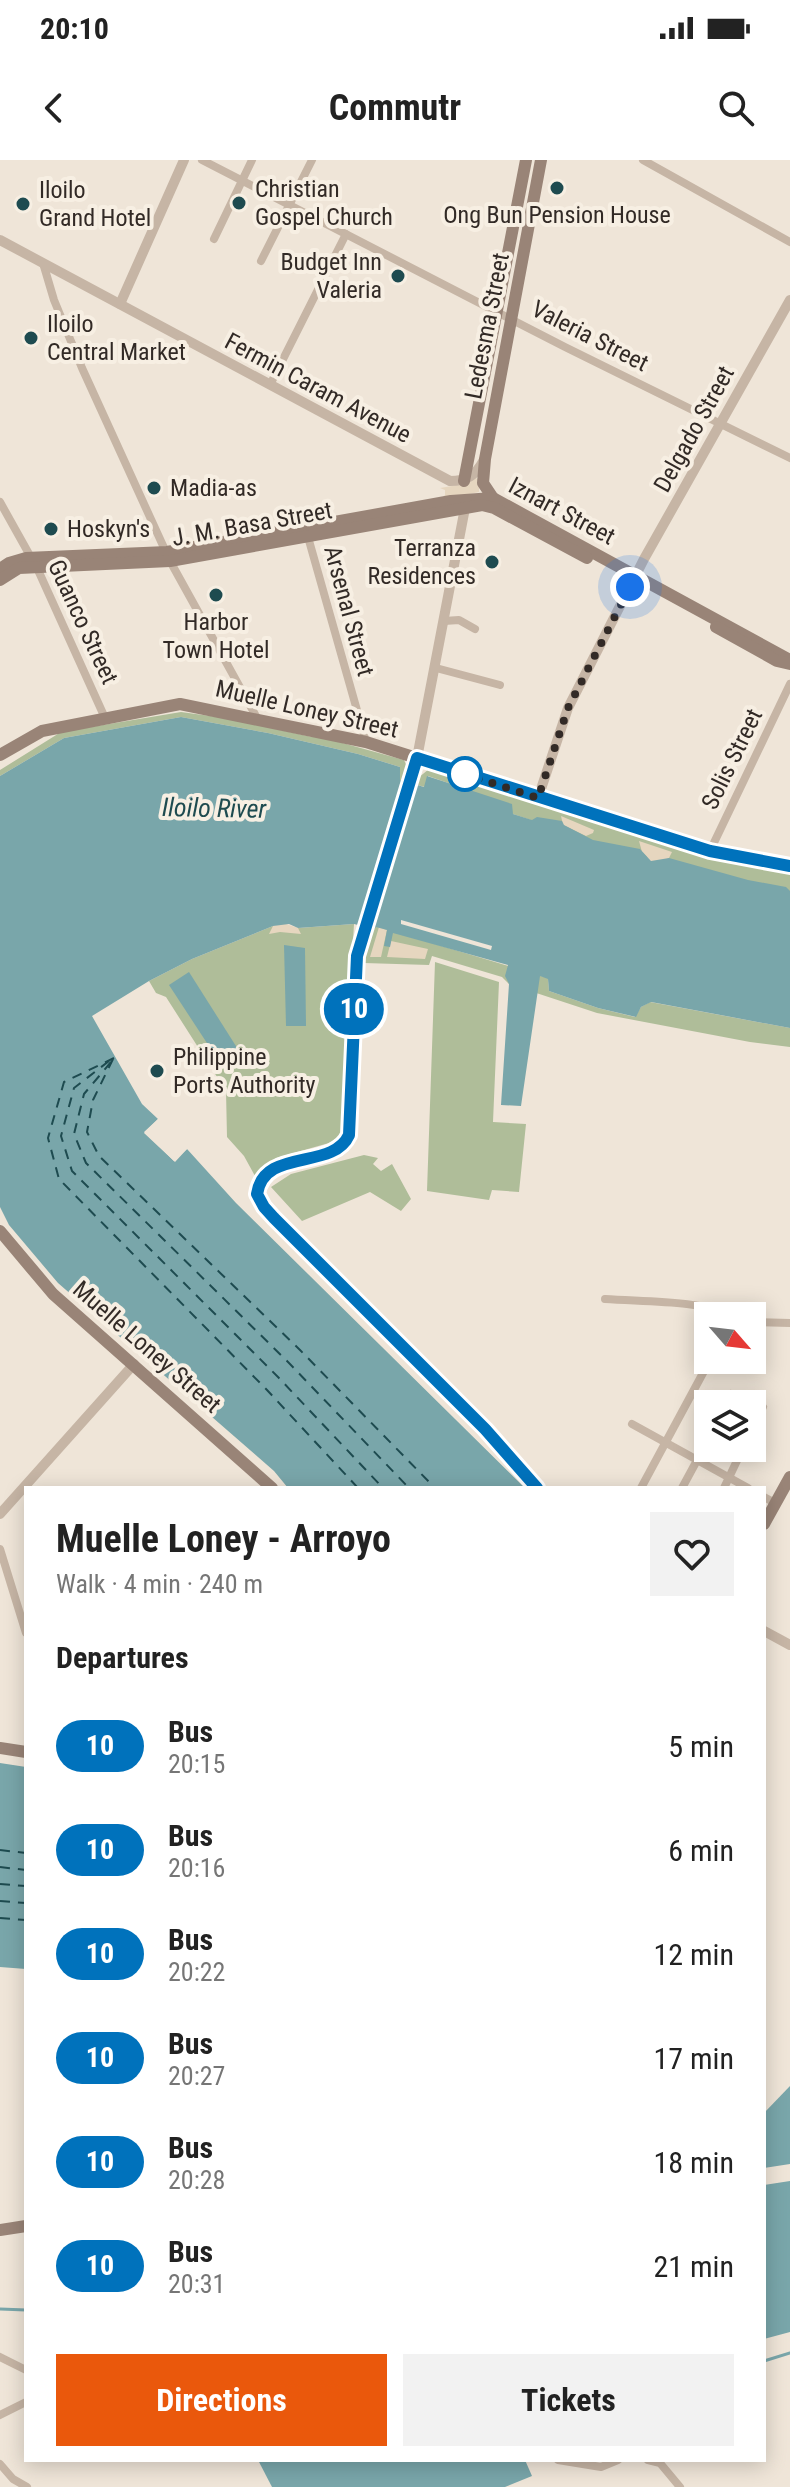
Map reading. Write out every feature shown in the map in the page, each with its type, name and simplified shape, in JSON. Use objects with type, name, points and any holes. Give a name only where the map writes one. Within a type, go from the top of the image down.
[{"type":"main road","name":"Ledesma Street","points":[[464,481],[526,160]]},
{"type":"main road","name":"Ledesma Street","points":[[493,498],[483,483],[485,459],[541,160]]},
{"type":"main road","name":"Iznart Street","points":[[466,504],[493,498],[634,578]]},
{"type":"main road","name":"J. M. Basa Street","points":[[168,556],[466,504]]},
{"type":"main road","name":"J. M. Basa Street","points":[[0,569],[16,560],[33,562],[168,556],[308,537],[466,504]]},
{"type":"main road","points":[[466,504],[490,506],[634,578],[777,661],[790,662]]},
{"type":"main road","name":"J. M. Basa Street","points":[[0,580],[33,562]]},
{"type":"main road","name":"Muelle Loney Street","points":[[0,755],[42,731],[180,704],[366,742],[710,851],[790,866]]},
{"type":"main road","points":[[417,758],[363,934],[355,979],[349,1135],[345,1142],[331,1151],[271,1171],[263,1178],[257,1194],[274,1218],[485,1429],[535,1486]]},
{"type":"main road","name":"Muelle Loney Street","points":[[0,1231],[53,1294],[270,1486]]},
{"type":"main road","points":[[770,1500],[790,1477]]},
{"type":"main road","points":[[0,1748],[24,1752]]},
{"type":"main road","points":[[0,2230],[24,2226]]},
{"type":"street","points":[[120,304],[184,160]]},
{"type":"street","name":"Valeria Street","points":[[202,160],[790,458]]},
{"type":"street","points":[[214,239],[252,160]]},
{"type":"street","points":[[261,261],[312,160]]},
{"type":"street","points":[[643,160],[790,242]]},
{"type":"street","points":[[270,385],[346,234]]},
{"type":"street","name":"Fermin Caram Avenue","points":[[0,240],[450,481],[464,481]]},
{"type":"street","points":[[43,263],[54,300],[82,368],[168,556],[257,718]]},
{"type":"street","name":"Delgado Street","points":[[538,798],[568,708],[634,578],[790,300]]},
{"type":"street","points":[[464,481],[476,472],[485,459]]},
{"type":"street","name":"Guanco Street","points":[[0,502],[33,562],[105,718]]},
{"type":"street","points":[[417,758],[466,504]]},
{"type":"street","name":"Arsenal Street","points":[[308,537],[366,742]]},
{"type":"street","points":[[444,621],[459,620],[475,629]]},
{"type":"street","points":[[436,668],[500,685]]},
{"type":"street","name":"Solis Street","points":[[710,851],[790,684]]},
{"type":"street","points":[[605,1299],[694,1306]]},
{"type":"street","points":[[766,1322],[790,1323]]},
{"type":"street","points":[[25,1486],[134,1364]]},
{"type":"street","points":[[642,1486],[702,1374]]},
{"type":"street","points":[[632,1424],[694,1458]]},
{"type":"street","points":[[683,1486],[697,1462]]},
{"type":"street","points":[[701,1462],[744,1486]]},
{"type":"street","points":[[725,1486],[736,1462]]},
{"type":"street","points":[[0,1514],[24,1487]]},
{"type":"street","points":[[0,1549],[24,1627]]},
{"type":"street","points":[[766,1632],[790,1645]]},
{"type":"street","points":[[0,2357],[24,2369]]},
{"type":"street","points":[[0,2415],[24,2403]]},
{"type":"street","points":[[570,2462],[601,2467],[613,2462]]},
{"type":"street","points":[[656,2462],[680,2487]]},
{"type":"street","points":[[0,2464],[13,2479],[27,2487]]},
{"type":"green space","points":[[181,712],[321,737],[404,760],[409,771],[405,781],[399,780],[400,767],[358,754],[181,717],[64,738],[0,776],[0,770],[61,732]]},
{"type":"green space","points":[[429,769],[515,796],[521,795],[790,871],[790,891],[781,893],[687,864],[634,855],[513,814],[428,776],[425,787],[417,785],[418,778]]},
{"type":"green space","points":[[354,924],[342,1135],[329,1143],[276,1158],[255,1176],[244,1156],[227,1137],[226,1091],[166,997],[156,993],[149,981],[192,959],[273,926],[298,928]]},
{"type":"green space","points":[[375,926],[548,978],[549,991],[598,1008],[635,1017],[641,1007],[650,1002],[790,1028],[790,1047],[597,1013],[509,984],[502,977],[432,956],[429,965],[364,963],[369,936]]},
{"type":"green space","points":[[435,962],[499,982],[493,1122],[526,1124],[519,1192],[492,1190],[489,1200],[427,1191]]},
{"type":"green space","points":[[364,1155],[378,1158],[373,1164],[381,1171],[392,1164],[411,1199],[401,1211],[370,1192],[302,1221],[271,1187],[291,1174]]},
{"type":"shaded area","points":[[476,478],[479,480],[479,492],[440,500],[445,490],[440,488],[464,484]]},
{"type":"shaded area","points":[[561,816],[594,830],[593,833],[586,836],[563,825]]},
{"type":"shaded area","points":[[639,841],[672,852],[663,861],[651,861],[642,852]]},
{"type":"shaded area","points":[[283,923],[298,928],[301,934],[269,934],[273,926]]},
{"type":"shaded area","points":[[379,927],[387,930],[381,957],[370,957]]},
{"type":"shaded area","points":[[391,941],[428,949],[425,959],[387,957]]},
{"type":"water","name":"Iloilo River","points":[[181,717],[268,733],[400,767],[400,780],[424,787],[427,776],[512,804],[513,814],[532,820],[537,817],[562,821],[593,840],[640,849],[651,861],[669,858],[786,887],[790,891],[790,1028],[651,1002],[641,1007],[636,1017],[549,991],[548,979],[540,976],[521,1106],[501,1105],[509,984],[505,976],[508,965],[393,933],[390,947],[384,946],[387,930],[376,927],[354,924],[298,928],[289,924],[273,926],[192,959],[92,1016],[142,1104],[158,1119],[144,1133],[174,1161],[187,1149],[236,1203],[523,1486],[286,1486],[274,1471],[58,1283],[9,1225],[0,1207],[0,776],[64,738]]},
{"type":"water","points":[[284,945],[305,948],[306,1026],[286,1026]]},
{"type":"water","points":[[189,972],[241,1054],[222,1066],[169,985]]},
{"type":"water","points":[[0,1763],[24,1767],[24,1969],[0,1967]]},
{"type":"water","points":[[790,2086],[790,2164],[766,2168],[766,2111]]},
{"type":"water","points":[[790,2181],[790,2332],[766,2338],[766,2185]]},
{"type":"water","points":[[259,2462],[526,2462],[532,2476],[505,2487],[272,2487]]},
{"type":"pier","points":[[401,920],[492,946],[491,950],[401,924]]},
{"type":"pier","points":[[158,1119],[161,1122],[150,1132],[174,1156],[184,1146],[187,1149],[175,1162],[144,1132]]},
{"type":"waterway","points":[[0,2309],[24,2310]]},
{"type":"waterway","points":[[766,2360],[790,2353]]},
{"type":"ferry route","points":[[114,1058],[64,1082],[48,1138],[59,1179],[267,1390],[356,1486]]},
{"type":"ferry route","points":[[113,1059],[93,1100],[87,1132],[99,1156],[300,1350],[433,1486]]},
{"type":"ferry route","points":[[109,1061],[74,1088],[61,1136],[72,1171],[278,1377],[381,1486]]},
{"type":"ferry route","points":[[111,1062],[84,1094],[74,1134],[86,1163],[289,1363],[407,1486]]},
{"type":"ferry route","points":[[0,1850],[24,1853]]},
{"type":"ferry route","points":[[0,1867],[24,1870]]},
{"type":"ferry route","points":[[0,1884],[24,1886]]},
{"type":"ferry route","points":[[0,1901],[24,1903]]},
{"type":"ferry route","points":[[0,1918],[24,1920]]},
{"type":"bus line","name":"10","points":[[535,1486],[485,1429],[274,1218],[257,1194],[263,1178],[271,1171],[331,1151],[345,1142],[349,1135],[357,956],[417,758],[710,851],[790,866]]},
{"type":"place","name":"Ong Bun Pension House","points":[[557,188]]},
{"type":"place","name":"Christian Gospel Church","points":[[239,203]]},
{"type":"place","name":"Iloilo Grand Hotel","points":[[23,204]]},
{"type":"place","name":"Budget Inn Valeria","points":[[398,276]]},
{"type":"place","name":"Iloilo Central Market","points":[[31,338]]},
{"type":"place","name":"Madia-as","points":[[154,488]]},
{"type":"place","name":"Hoskyn's","points":[[51,529]]},
{"type":"place","name":"Terranza Residences","points":[[492,562]]},
{"type":"place","name":"Harbor Town Hotel","points":[[216,595]]},
{"type":"place","name":"Philippine Ports Authority","points":[[157,1071]]},
{"type":"route","points":[[465,774],[538,798],[568,708],[630,587]]}]
